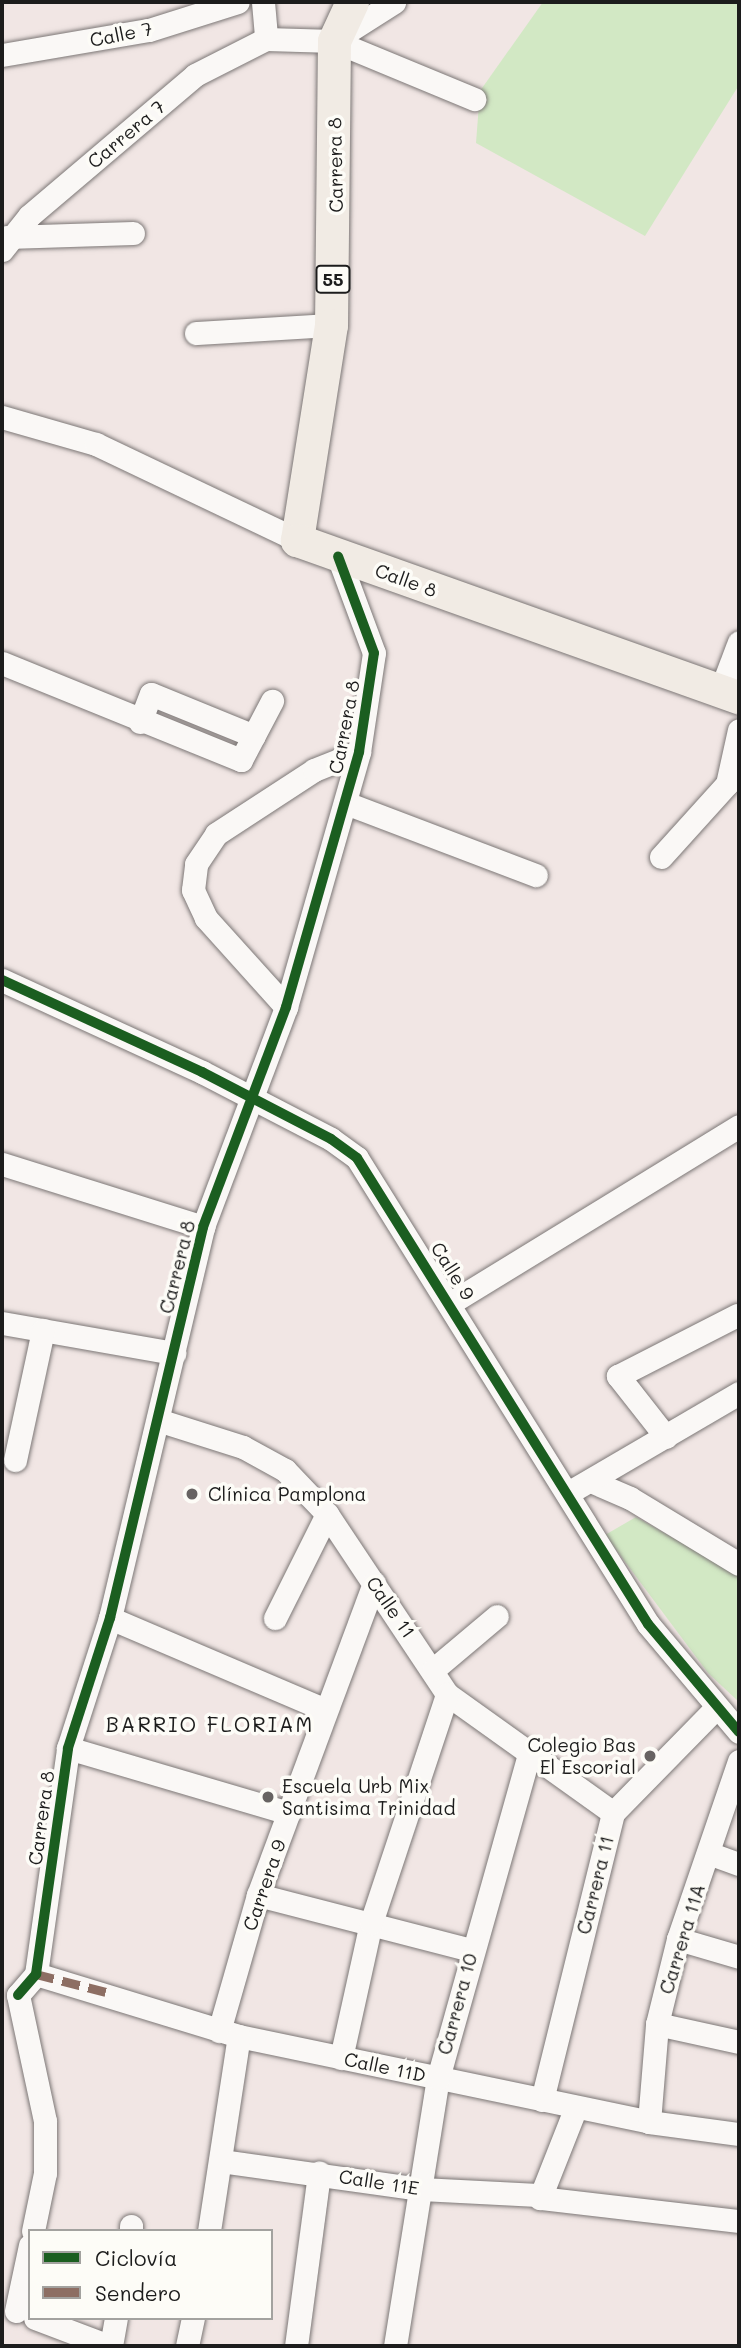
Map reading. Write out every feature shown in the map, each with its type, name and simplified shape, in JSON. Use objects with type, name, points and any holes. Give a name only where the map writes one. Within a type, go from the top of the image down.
[{"type":"highway","name":"Carrera 8","points":[[297,540],[331,326],[343,20]]},
{"type":"highway","name":"Calle 8","points":[[297,540],[730,694]]},
{"type":"street","name":"Calle 7","points":[[2,55],[149,30],[238,2]]},
{"type":"street","points":[[343,20],[394,2]]},
{"type":"street","name":"Carrera 7","points":[[5,243],[195,75],[265,20],[343,20]]},
{"type":"street","points":[[343,20],[474,99]]},
{"type":"street","points":[[5,243],[133,233]]},
{"type":"street","points":[[196,333],[331,326]]},
{"type":"street","name":"Calle 8","points":[[2,417],[96,444],[297,540]]},
{"type":"street","name":"Carrera 8","points":[[36,1973],[68,1748],[110,1618],[161,1421],[203,1227],[254,1100],[286,1007],[359,752],[374,653],[338,556]]},
{"type":"street","points":[[730,694],[739,642]]},
{"type":"street","points":[[2,663],[140,722],[242,760],[272,701]]},
{"type":"street","points":[[661,857],[727,784],[739,730]]},
{"type":"street","points":[[286,1007],[206,918],[193,890],[196,864],[216,834],[314,770],[359,752]]},
{"type":"street","points":[[346,803],[536,875]]},
{"type":"street","name":"Calle 9","points":[[2,981],[254,1100],[357,1158],[452,1303],[649,1624],[716,1709],[739,1732]]},
{"type":"street","points":[[452,1303],[739,1126]]},
{"type":"street","points":[[2,1164],[203,1227]]},
{"type":"street","points":[[666,1437],[618,1376],[737,1315]]},
{"type":"street","points":[[2,1323],[174,1353]]},
{"type":"street","points":[[15,1460],[43,1330]]},
{"type":"street","points":[[568,1493],[593,1482],[739,1393]]},
{"type":"street","name":"Calle 11","points":[[161,1421],[243,1447],[285,1470],[327,1514],[434,1669],[447,1694],[613,1813]]},
{"type":"street","points":[[593,1482],[739,1564]]},
{"type":"street","points":[[275,1618],[327,1514]]},
{"type":"street","name":"Carrera 9","points":[[209,2229],[221,2161],[229,2034],[258,1895],[289,1813],[323,1709],[374,1583]]},
{"type":"street","points":[[434,1669],[497,1616]]},
{"type":"street","points":[[110,1618],[323,1709]]},
{"type":"street","points":[[341,2058],[371,1923],[447,1694]]},
{"type":"street","name":"Carrera 11","points":[[542,2100],[613,1813],[716,1709]]},
{"type":"street","points":[[68,1748],[289,1813]]},
{"type":"street","name":"Carrera 10","points":[[395,2346],[438,2078],[471,1950],[530,1751]]},
{"type":"street","name":"Carrera 11A","points":[[649,2122],[657,2025],[678,1939],[711,1854],[739,1761]]},
{"type":"street","points":[[711,1854],[739,1864]]},
{"type":"street","points":[[258,1895],[471,1950]]},
{"type":"street","points":[[678,1939],[739,1957]]},
{"type":"street","points":[[33,2229],[45,2173],[45,2121],[10,1993],[36,1973]]},
{"type":"street","name":"Calle 11D","points":[[36,1973],[106,1992],[229,2034],[649,2122],[739,2134]]},
{"type":"street","points":[[657,2025],[739,2042]]},
{"type":"street","points":[[538,2194],[576,2107]]},
{"type":"street","name":"Calle 11E","points":[[221,2161],[421,2189],[538,2194],[739,2221]]},
{"type":"street","points":[[296,2346],[318,2173]]},
{"type":"street","points":[[21,2312],[28,2260]]},
{"type":"street","points":[[42,2320],[110,2346],[116,2320]]},
{"type":"street","points":[[187,2346],[193,2320]]},
{"type":"green space","points":[[543,2],[739,2],[739,85],[645,236],[476,143],[480,91]]},
{"type":"green space","points":[[636,1517],[739,1575],[739,1702],[708,1673],[605,1535]]},
{"type":"marked path","points":[[36,1974],[106,1992]]},
{"type":"cycle path","points":[[18,1995],[36,1974],[68,1748],[110,1618],[203,1227],[286,1007],[359,752],[374,653],[338,556]]},
{"type":"cycle path","points":[[2,980],[202,1072],[331,1139],[357,1158],[648,1624],[739,1732]]},
{"type":"place","name":"Clínica Pamplona","points":[[192,1494]]},
{"type":"place","name":"Colegio Bas El Escorial","points":[[650,1756]]},
{"type":"place","name":"Escuela Urb Mix Santisima Trinidad","points":[[268,1797]]},
{"type":"district","name":"BARRIO FLORIAM","points":[[210,1724]]}]
